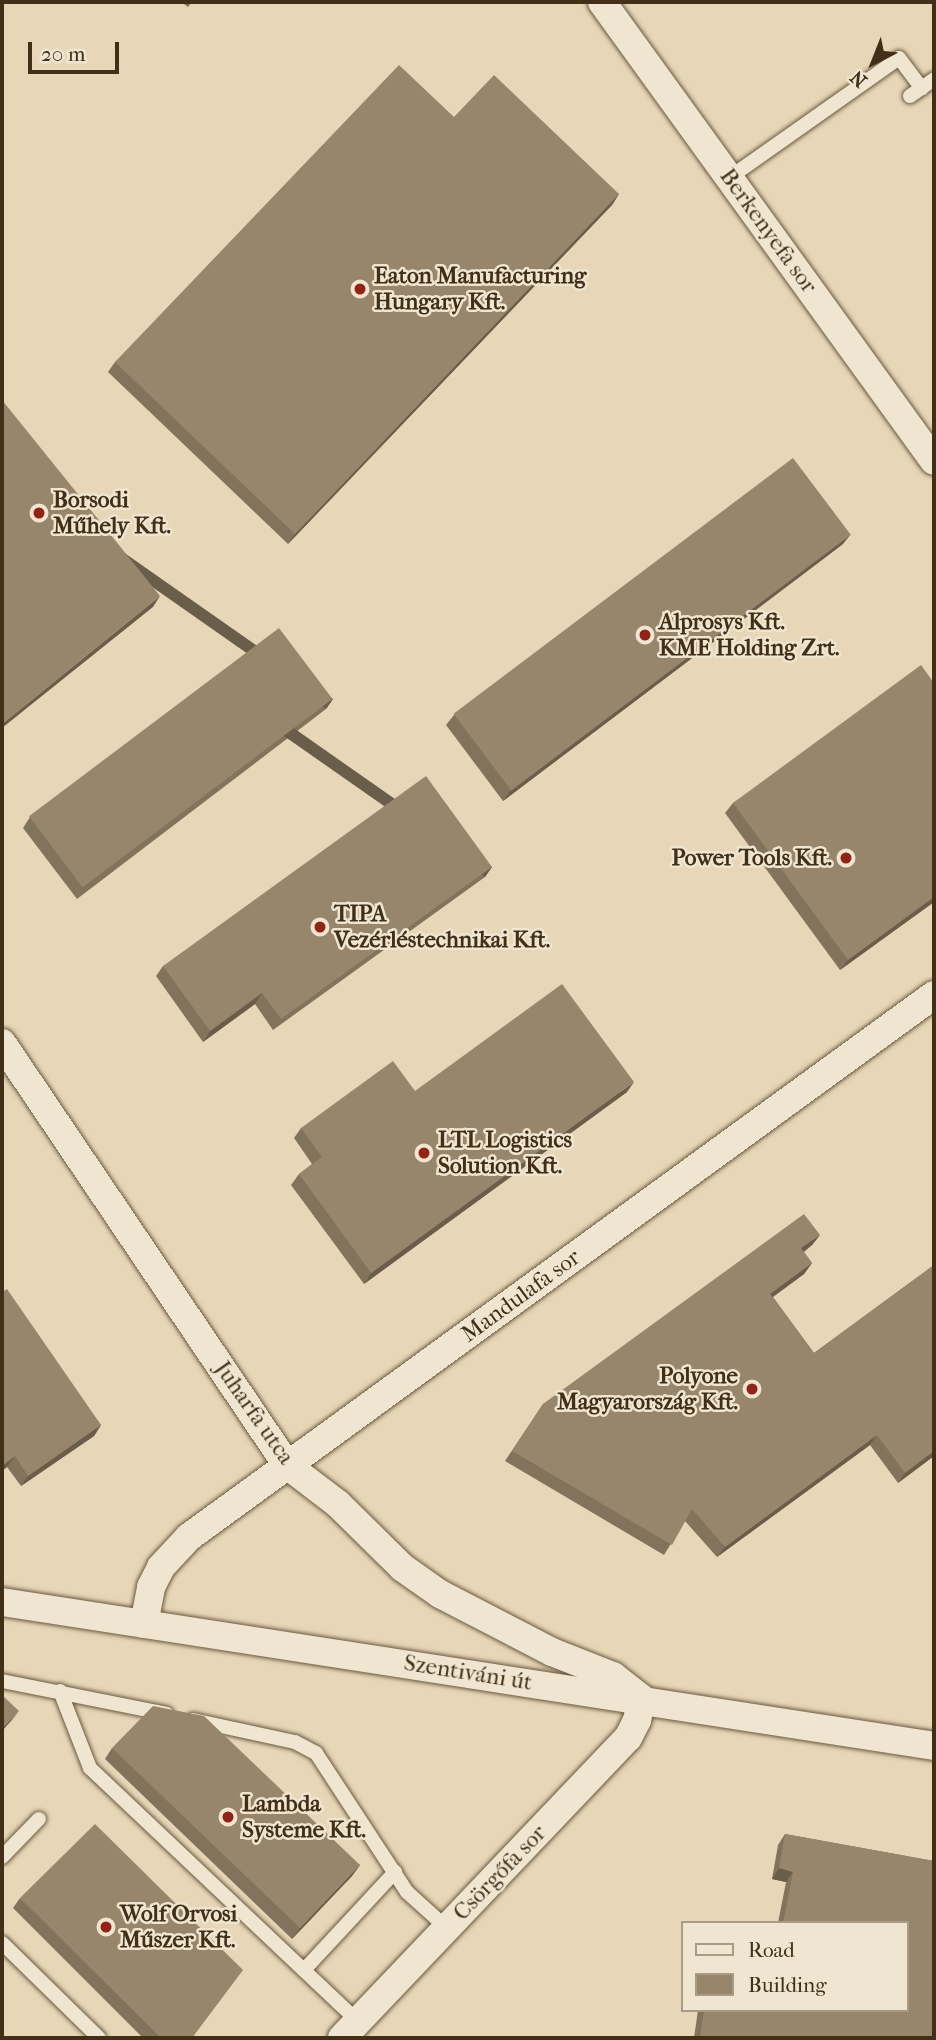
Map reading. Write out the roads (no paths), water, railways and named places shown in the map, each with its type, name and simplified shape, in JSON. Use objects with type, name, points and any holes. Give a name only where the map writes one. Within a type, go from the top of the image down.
[{"type":"street","name":"Berkenyefa sor","points":[[601,2],[934,461]]},
{"type":"street","name":"Mandulafa sor","points":[[144,1624],[151,1587],[173,1551],[287,1465],[934,995]]},
{"type":"street","name":"Juharfa utca","points":[[2,1043],[287,1465],[338,1504],[403,1567],[440,1594],[552,1652],[613,1676],[642,1699]]},
{"type":"street","name":"Szentiváni út","points":[[2,1602],[934,1746]]},
{"type":"street","name":"Csörgőfa sor","points":[[350,2030],[628,1738],[637,1720],[642,1699]]},
{"type":"lane","points":[[729,178],[899,58],[916,92],[934,79]]},
{"type":"lane","points":[[2,1681],[295,1742],[316,1753],[407,1892],[447,1928]]},
{"type":"lane","points":[[60,1691],[90,1768],[304,1970],[350,2030]]},
{"type":"lane","points":[[2,1857],[39,1819]]},
{"type":"lane","points":[[304,1970],[395,1872]]},
{"type":"lane","points":[[2,1943],[99,2038]]},
{"type":"place","name":"Eaton Manufacturing Hungary Kft.","points":[[360,289]]},
{"type":"place","name":"Borsodi Műhely Kft.","points":[[39,513]]},
{"type":"place","name":"Alprosys Kft. KME Holding Zrt.","points":[[645,635]]},
{"type":"place","name":"Power Tools Kft.","points":[[846,858]]},
{"type":"place","name":"TIPA Vezérléstechnikai Kft.","points":[[320,927]]},
{"type":"place","name":"LTL Logistics Solution Kft.","points":[[424,1153]]},
{"type":"place","name":"Polyone Magyarország Kft.","points":[[752,1389]]},
{"type":"place","name":"Lambda Systeme Kft.","points":[[228,1817]]},
{"type":"place","name":"Wolf Orvosi Műszer Kft.","points":[[106,1927]]}]
